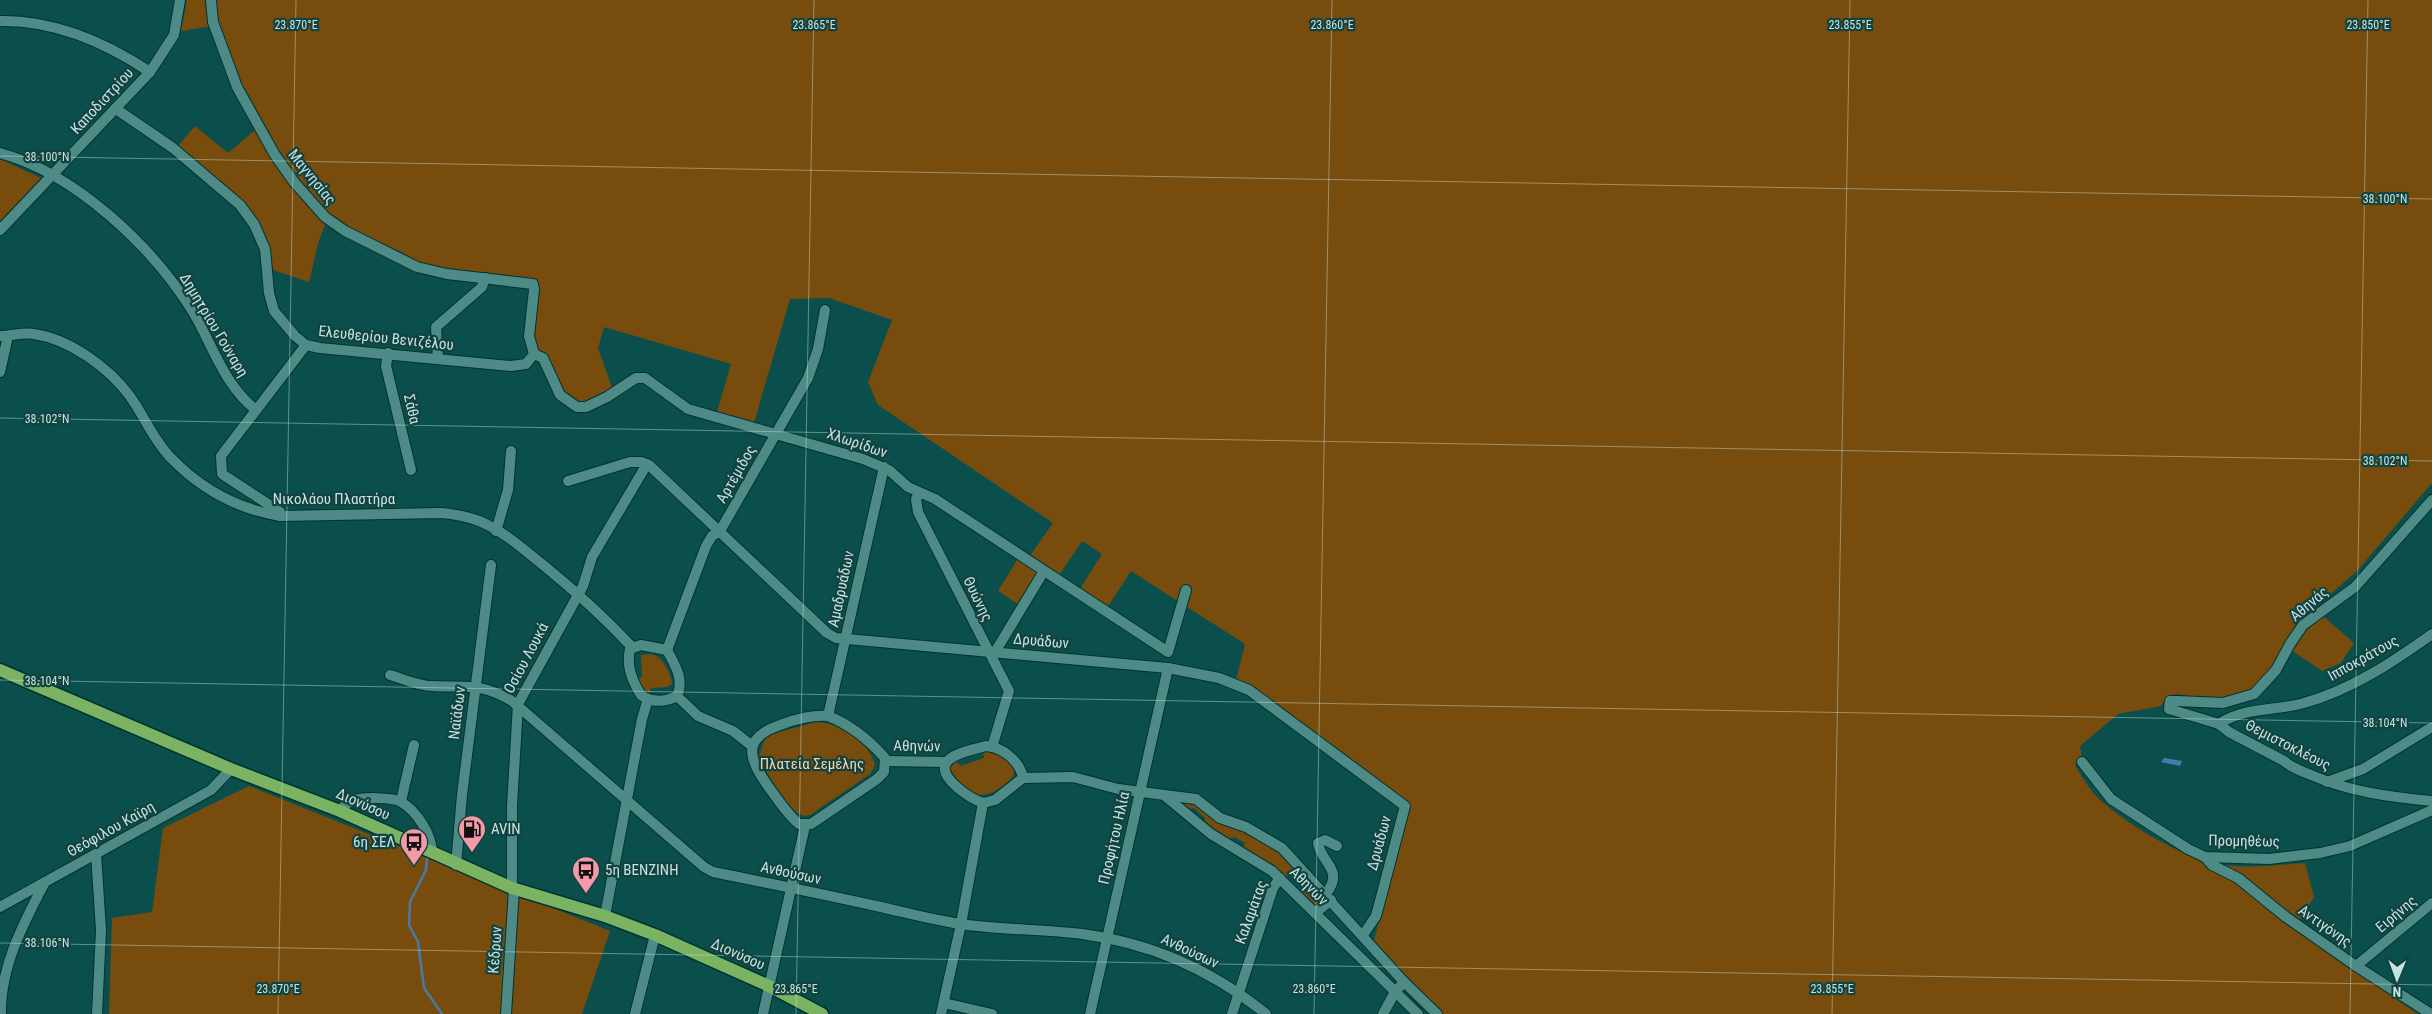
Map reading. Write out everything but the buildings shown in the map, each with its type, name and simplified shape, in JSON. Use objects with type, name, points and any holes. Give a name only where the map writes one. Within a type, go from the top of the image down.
[{"type":"main road","name":"Διονύσου","points":[[0,670],[231,769],[340,811],[456,865],[513,888],[605,916],[655,935],[769,986],[822,1014]]},
{"type":"street","name":"Καποδιστρίου","points":[[0,230],[150,72],[174,35],[180,0]]},
{"type":"street","name":"Μαγνησίας","points":[[211,0],[213,22],[237,87],[274,155],[294,182],[325,217],[345,231],[410,264],[447,274],[531,283],[534,286],[534,290],[529,336],[534,354]]},
{"type":"street","points":[[0,21],[27,23],[76,33],[105,44],[150,72]]},
{"type":"street","name":"Ελευθερίου Βενιζέλου","points":[[116,109],[173,148],[240,206],[254,224],[265,249],[269,294],[274,311],[295,336],[306,345],[320,348],[520,366],[526,364],[534,354]]},
{"type":"street","name":"Δημητρίου Γούναρη","points":[[0,153],[52,176],[89,199],[115,220],[159,266],[193,313],[228,380],[242,399],[256,410]]},
{"type":"street","points":[[438,359],[436,327],[482,287],[485,278]]},
{"type":"street","name":"Αρτέμιδος","points":[[667,650],[706,546],[712,536],[720,531],[776,434],[778,426],[808,378],[818,349],[825,310]]},
{"type":"street","name":"Νικολάου Πλαστήρα","points":[[4,336],[40,335],[69,346],[94,362],[128,394],[154,438],[171,458],[197,481],[224,499],[256,512],[280,516],[441,513],[462,515],[480,521],[519,546],[606,619],[632,647]]},
{"type":"street","points":[[0,372],[4,336]]},
{"type":"street","points":[[280,516],[280,512],[222,474],[221,456],[306,345]]},
{"type":"street","name":"Σάθα","points":[[388,353],[386,366],[411,470]]},
{"type":"street","name":"Χλωρίδων","points":[[534,354],[543,358],[560,395],[577,407],[586,407],[607,397],[636,378],[645,378],[688,408],[863,459],[884,467],[919,493],[934,500],[1168,652],[1186,590]]},
{"type":"street","points":[[496,531],[508,490],[511,451]]},
{"type":"street","points":[[568,481],[630,462],[647,464]]},
{"type":"street","name":"Δρυάδων","points":[[647,464],[657,470],[827,633],[845,640],[1168,668],[1219,678],[1249,690],[1405,806],[1376,916],[1363,935]]},
{"type":"street","name":"Οσίου Λουκά","points":[[513,888],[512,806],[518,706],[584,584],[592,557],[647,464]]},
{"type":"street","name":"Αμαδρυάδων","points":[[828,716],[884,467]]},
{"type":"street","name":"Θυώνης","points":[[919,493],[916,499],[918,512],[991,652],[1009,691],[992,747]]},
{"type":"street","name":"Αθηνάς","points":[[2168,705],[2170,701],[2222,703],[2254,694],[2276,670],[2290,644],[2304,626],[2355,587],[2432,500]]},
{"type":"street","name":"Ναϊάδων","points":[[456,865],[491,565]]},
{"type":"street","points":[[991,652],[1044,571]]},
{"type":"street","name":"Ιπποκράτους","points":[[2220,724],[2233,716],[2281,709],[2342,689],[2378,670],[2432,634]]},
{"type":"street","points":[[650,646],[667,650],[679,676],[680,688],[677,696],[666,700],[648,699],[641,695],[632,677],[629,657],[632,647],[650,646]]},
{"type":"street","name":"Προφήτου Ηλία","points":[[1090,1014],[1168,668]]},
{"type":"street","name":"Ανθούσων","points":[[390,675],[431,686],[476,686],[496,692],[518,706],[704,867],[714,872],[961,924],[1107,938],[1173,956],[1239,992],[1266,1014]]},
{"type":"street","points":[[677,696],[698,716],[733,731],[752,746]]},
{"type":"street","points":[[605,916],[648,699]]},
{"type":"street","name":"Θεμιστοκλέους","points":[[2168,705],[2169,709],[2174,712],[2196,715],[2220,724],[2229,732],[2290,766],[2328,782],[2348,789],[2393,798],[2432,801]]},
{"type":"street","points":[[828,716],[855,730],[875,747],[886,761],[884,772],[811,824],[805,826],[799,824],[790,816],[755,768],[751,757],[752,746],[759,735],[766,729],[799,719],[828,716]]},
{"type":"street","points":[[2328,782],[2363,769],[2432,727]]},
{"type":"street","points":[[401,801],[414,745]]},
{"type":"street","points":[[992,747],[1003,752],[1013,760],[1023,778],[995,800],[983,803],[969,797],[952,782],[946,773],[948,762],[966,752],[992,747]]},
{"type":"street","name":"Αθηνών","points":[[886,761],[948,762]]},
{"type":"street","name":"Προμηθέως","points":[[2082,762],[2110,799],[2188,850],[2205,857],[2269,859],[2320,854],[2350,846],[2432,810]]},
{"type":"street","name":"Θεόφιλου Καϊρη","points":[[0,907],[211,790],[231,769]]},
{"type":"street","name":"Αθηνών","points":[[1023,778],[1073,777],[1118,789],[1192,798],[1221,818],[1246,827],[1277,844],[1437,1014]]},
{"type":"street","name":"Αθηνών","points":[[1165,796],[1208,832],[1262,863],[1280,878],[1418,1014]]},
{"type":"street","points":[[340,811],[354,800],[388,799],[401,801],[427,831],[432,842],[432,853]]},
{"type":"street","points":[[941,1014],[961,924],[983,803]]},
{"type":"street","points":[[763,1014],[805,826]]},
{"type":"street","points":[[1315,913],[1328,897],[1334,877],[1318,843],[1325,840],[1337,846]]},
{"type":"street","points":[[96,854],[102,930],[97,1014]]},
{"type":"street","name":"Αντιγόνης","points":[[2205,857],[2212,865],[2238,878],[2286,917],[2356,966],[2431,1014]]},
{"type":"street","name":"Καλαμάτας","points":[[1232,1014],[1273,888],[1280,878]]},
{"type":"street","points":[[1,1014],[0,1001],[7,966],[25,921],[45,882]]},
{"type":"street","name":"Κέδρων","points":[[506,1014],[513,888]]},
{"type":"street","name":"Ειρήνης","points":[[2356,966],[2432,903]]},
{"type":"street","points":[[635,1014],[655,935]]},
{"type":"street","points":[[1383,1014],[1402,979]]},
{"type":"street","points":[[944,1003],[992,1014]]},
{"type":"green space","points":[[187,0],[2432,0],[2432,483],[2357,571],[2312,610],[2322,615],[2354,643],[2341,663],[2322,671],[2291,650],[2256,687],[2240,694],[2214,699],[2176,694],[2166,698],[2161,706],[2118,714],[2080,746],[2082,758],[2075,765],[2099,799],[2123,818],[2151,836],[2195,857],[2231,866],[2305,863],[2314,897],[2294,929],[2418,1014],[1443,1014],[1413,987],[1374,940],[1410,805],[1265,696],[1236,680],[1245,644],[1131,571],[1107,608],[1080,589],[1102,554],[1082,541],[1058,577],[1043,566],[1018,604],[998,591],[1017,560],[1024,564],[1053,523],[878,405],[868,382],[892,320],[829,298],[790,299],[754,423],[717,412],[731,364],[604,327],[598,348],[614,393],[579,404],[568,399],[536,351],[532,332],[540,292],[538,283],[465,271],[447,271],[416,262],[404,253],[361,235],[330,217],[319,240],[309,282],[273,270],[268,249],[260,230],[250,214],[225,185],[178,146],[195,126],[228,153],[262,124],[249,95],[241,91],[218,25],[181,31]]},
{"type":"green space","points":[[0,159],[41,178],[0,221]]},
{"type":"green space","points":[[652,654],[660,658],[666,666],[672,684],[667,687],[651,688],[649,695],[643,690],[638,678],[642,677],[641,655]]},
{"type":"green space","name":"Πλατεία Σεμέλης","points":[[816,722],[834,726],[852,735],[867,749],[875,765],[870,774],[810,815],[803,815],[795,811],[776,787],[759,756],[764,741],[769,735]]},
{"type":"green space","points":[[989,751],[1001,756],[1012,765],[1014,772],[1011,779],[1001,787],[985,795],[971,792],[965,788],[949,768],[956,762],[961,766],[984,758],[983,752]]},
{"type":"green space","points":[[249,786],[610,931],[582,1014],[109,1014],[112,918],[152,912],[163,828]]},
{"type":"green space","points":[[1179,801],[1196,806],[1223,824],[1245,832],[1276,850],[1323,899],[1314,907],[1298,892],[1302,887],[1289,874],[1285,878],[1270,865],[1243,847],[1245,843],[1235,837],[1227,839],[1205,825],[1205,818],[1194,808],[1187,810]]},
{"type":"water","points":[[2164,758],[2182,761],[2180,766],[2161,762]]},
{"type":"waterway","points":[[427,858],[426,870],[410,902],[409,925],[418,942],[424,988],[442,1014]]},
{"type":"place","name":"AVIN","points":[[472,853]]},
{"type":"place","name":"6η ΣΕΛ","points":[[414,866]]},
{"type":"place","name":"5η ΒΕΝΖΙΝΗ","points":[[586,894]]}]
